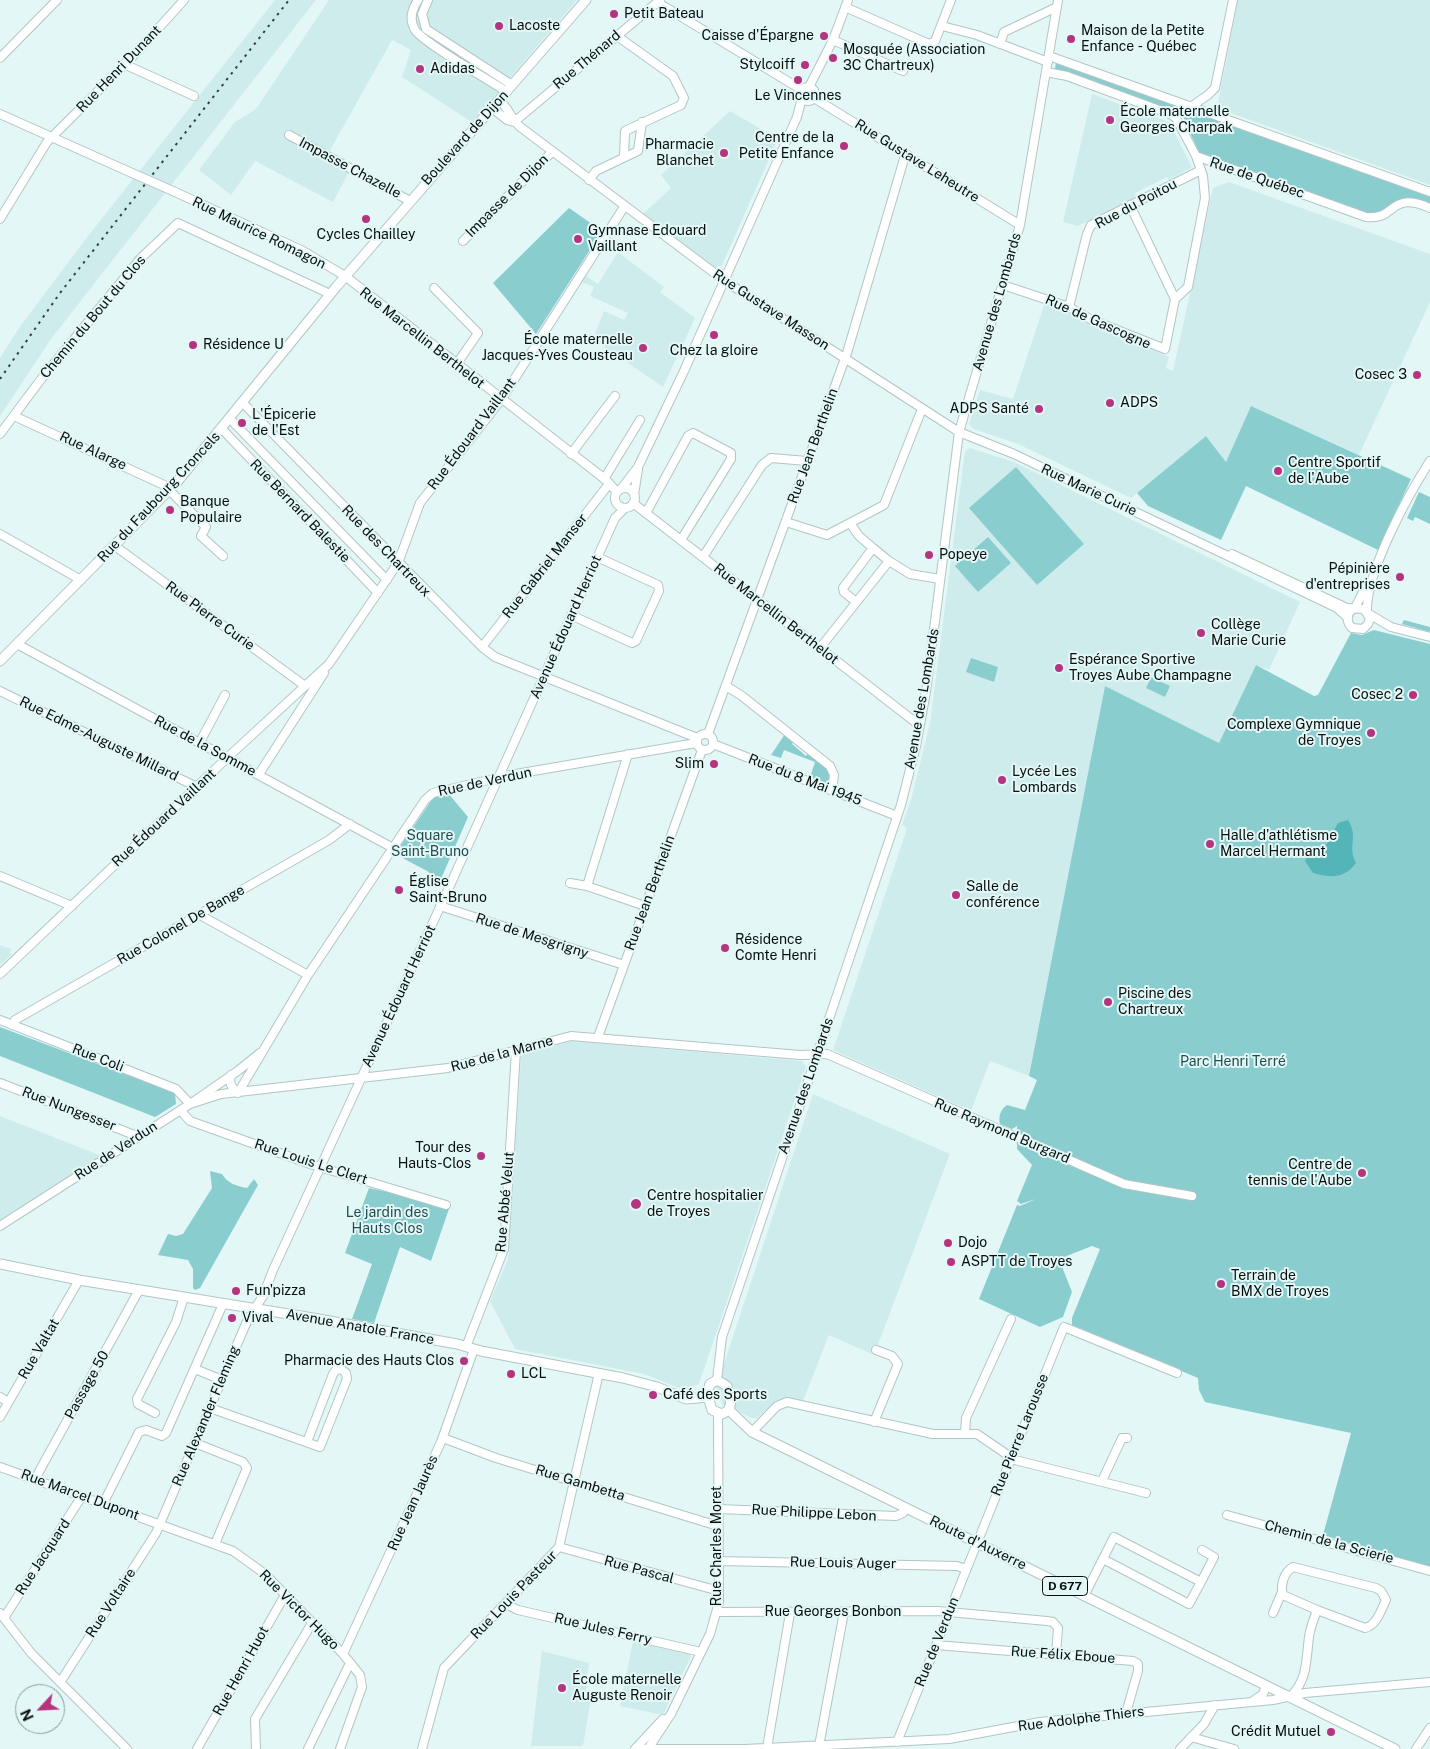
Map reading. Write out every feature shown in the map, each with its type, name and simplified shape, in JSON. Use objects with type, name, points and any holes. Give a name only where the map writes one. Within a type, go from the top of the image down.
[{"type":"main road","name":"Boulevard de Dijon","points":[[345,276],[586,0]]},
{"type":"main road","name":"Rue du Faubourg Croncels","points":[[0,661],[170,490],[222,429],[345,276]]},
{"type":"main road","name":"Avenue Anatole France","points":[[3,1265],[78,1280],[255,1309],[599,1373],[639,1382],[686,1399],[708,1397]]},
{"type":"main road","points":[[717,1380],[727,1386],[731,1404],[728,1410],[718,1414],[712,1410],[708,1397],[710,1384],[717,1380]]},
{"type":"main road","name":"Route d'Auxerre","points":[[728,1410],[752,1432],[1395,1749]]},
{"type":"street","points":[[0,58],[57,0]]},
{"type":"street","points":[[418,0],[412,10],[412,20],[420,35],[509,88]]},
{"type":"street","points":[[428,0],[422,14],[426,29],[509,88]]},
{"type":"street","points":[[625,508],[618,505],[618,494],[638,467],[822,65],[847,4],[929,44],[935,41],[951,0]]},
{"type":"street","points":[[1046,72],[1088,84],[1176,118],[1188,105],[1208,96],[1215,88],[1233,0]]},
{"type":"street","name":"Rue Henri Dunant","points":[[0,219],[52,136],[124,64],[180,1]]},
{"type":"street","name":"Rue Thénard","points":[[514,122],[659,1]]},
{"type":"street","name":"Rue Gustave Leheutre","points":[[659,1],[1020,225]]},
{"type":"street","points":[[1000,44],[1004,32],[1058,3]]},
{"type":"street","name":"Avenue des Lombards","points":[[717,1380],[722,1336],[897,816],[916,746],[959,432],[1020,225],[1058,3]]},
{"type":"street","points":[[942,26],[1188,105],[1430,192]]},
{"type":"street","points":[[617,36],[673,76],[684,98],[681,105],[625,131],[624,157]]},
{"type":"street","points":[[833,40],[903,71]]},
{"type":"street","points":[[124,64],[194,96]]},
{"type":"street","name":"Rue Gustave Masson","points":[[499,100],[513,116],[514,122]]},
{"type":"street","name":"Rue Gustave Masson","points":[[492,108],[507,120],[514,122],[724,281],[959,432]]},
{"type":"street","points":[[0,114],[52,136]]},
{"type":"street","name":"Rue de Québec","points":[[1176,118],[1196,156],[1366,217],[1376,218],[1404,201],[1417,202],[1430,208]]},
{"type":"street","points":[[589,180],[596,171],[640,148],[642,122]]},
{"type":"street","name":"Impasse Chazelle","points":[[289,135],[410,200]]},
{"type":"street","name":"Rue Maurice Romagon","points":[[52,136],[303,251],[345,276]]},
{"type":"street","name":"Impasse de Dijon","points":[[462,241],[552,152]]},
{"type":"street","name":"Rue Jean Berthelin","points":[[708,734],[845,359],[904,159],[908,155]]},
{"type":"street","points":[[1130,206],[1175,299],[1188,287],[1205,198],[1196,156]]},
{"type":"street","name":"Rue du Poitou","points":[[1069,307],[1087,234],[1091,225],[1200,170]]},
{"type":"street","name":"Rue Édouard Vaillant","points":[[259,774],[329,664],[398,563],[420,503],[501,400],[624,207]]},
{"type":"street","name":"Chemin du Bout du Clos","points":[[0,434],[42,378],[140,259],[178,223],[330,294]]},
{"type":"street","name":"Rue Marcellin Berthelot","points":[[345,276],[456,365],[607,481],[618,494],[630,490],[634,499],[646,513],[919,725]]},
{"type":"street","name":"Rue de Gascogne","points":[[1003,285],[1069,307],[1092,320],[1165,350],[1175,299]]},
{"type":"street","points":[[434,288],[478,333],[456,365]]},
{"type":"street","points":[[571,454],[615,396]]},
{"type":"street","name":"Rue des Chartreux","points":[[243,403],[398,563],[482,647],[495,657],[697,740]]},
{"type":"street","points":[[786,522],[827,535],[884,505],[922,409]]},
{"type":"street","name":"Rue Alarge","points":[[14,416],[135,470],[170,490],[206,527],[200,536],[223,556]]},
{"type":"street","points":[[230,419],[387,580]]},
{"type":"street","name":"Rue Gabriel Manser","points":[[482,647],[607,481],[640,420]]},
{"type":"street","name":"Rue Bernard Balestie","points":[[222,429],[378,593]]},
{"type":"street","name":"Rue Marie Curie","points":[[959,432],[1014,454],[1218,550],[1337,608],[1348,618]]},
{"type":"street","points":[[646,513],[688,436],[693,433],[731,453],[731,459],[681,540]]},
{"type":"street","points":[[703,557],[762,465],[772,458],[807,461]]},
{"type":"street","points":[[1366,627],[1369,621],[1367,595],[1373,576],[1402,511],[1430,462]]},
{"type":"street","points":[[634,499],[638,467]]},
{"type":"street","name":"Avenue Édouard Herriot","points":[[255,1309],[264,1296],[615,518],[618,494]]},
{"type":"street","name":"Avenue Édouard Herriot","points":[[615,518],[634,499]]},
{"type":"street","points":[[850,524],[859,536],[873,548],[910,574],[940,579]]},
{"type":"street","points":[[0,534],[82,580]]},
{"type":"street","name":"Rue Pierre Curie","points":[[115,546],[305,686]]},
{"type":"street","points":[[856,602],[844,592],[843,588],[873,548]]},
{"type":"street","name":"Rue Marie Curie","points":[[1218,550],[1249,560],[1347,608],[1354,608]]},
{"type":"street","points":[[571,615],[632,643],[636,640],[660,591],[658,585],[597,557]]},
{"type":"street","points":[[820,648],[889,561]]},
{"type":"street","points":[[1373,576],[1348,618],[1352,628],[1359,630],[1366,627],[1391,627],[1430,637]]},
{"type":"street","points":[[1354,608],[1362,608],[1391,627]]},
{"type":"street","name":"Rue de la Somme","points":[[17,644],[393,848]]},
{"type":"street","name":"Rue Édouard Vaillant","points":[[0,974],[228,757],[329,664]]},
{"type":"street","points":[[726,686],[742,696],[830,766],[834,775],[832,791]]},
{"type":"street","name":"Rue Edme-Auguste Millard","points":[[0,691],[197,787]]},
{"type":"street","points":[[200,742],[225,695]]},
{"type":"street","points":[[703,734],[708,734],[713,740],[713,744],[707,750],[702,750],[697,740],[703,734]]},
{"type":"street","name":"Rue de Verdun","points":[[238,1092],[308,975],[425,800],[433,792],[697,740]]},
{"type":"street","name":"Rue du 8 Mai 1945","points":[[713,744],[897,816]]},
{"type":"street","name":"Rue Jean Berthelin","points":[[598,1037],[702,750]]},
{"type":"street","points":[[587,886],[628,754]]},
{"type":"street","name":"Rue Colonel De Bange","points":[[12,1025],[15,1020],[329,840],[350,824]]},
{"type":"street","points":[[0,876],[72,906]]},
{"type":"street","points":[[570,883],[587,886],[645,906]]},
{"type":"street","name":"Rue de Mesgrigny","points":[[440,906],[624,965]]},
{"type":"street","points":[[200,915],[308,975]]},
{"type":"street","name":"Rue Coli","points":[[0,1020],[176,1089],[190,1104]]},
{"type":"street","name":"Rue de la Marne","points":[[190,1104],[221,1094],[360,1080],[448,1068],[571,1036],[816,1054]]},
{"type":"street","name":"Rue Abbé Velut","points":[[470,1348],[504,1249],[516,1050]]},
{"type":"street","name":"Rue de Verdun","points":[[0,1226],[137,1136],[190,1104],[261,1051]]},
{"type":"street","name":"Rue Raymond Burgard","points":[[816,1054],[832,1055],[1124,1184],[1192,1196]]},
{"type":"street","points":[[238,1092],[232,1088],[230,1082],[231,1075],[236,1076],[258,1090]]},
{"type":"street","name":"Rue Nungesser","points":[[0,1083],[137,1136]]},
{"type":"street","name":"Rue Louis Le Clert","points":[[181,1110],[190,1121],[321,1167],[446,1205]]},
{"type":"street","points":[[993,1127],[997,1118]]},
{"type":"street","name":"Rue Valtat","points":[[0,1417],[78,1280]]},
{"type":"street","name":"Passage 50","points":[[35,1479],[139,1290]]},
{"type":"street","points":[[155,1412],[138,1404],[137,1399],[176,1322],[184,1298]]},
{"type":"street","points":[[104,1504],[139,1432],[146,1430],[162,1436],[166,1433],[223,1304]]},
{"type":"street","name":"Rue Alexander Fleming","points":[[160,1524],[255,1309]]},
{"type":"street","points":[[965,1434],[966,1418],[1011,1319]]},
{"type":"street","name":"Rue Pierre Larousse","points":[[977,1542],[1064,1327],[1177,1373]]},
{"type":"street","name":"Rue Jean Jaurès","points":[[343,1654],[443,1438],[470,1348]]},
{"type":"street","points":[[874,1422],[898,1364],[892,1356],[876,1350]]},
{"type":"street","points":[[195,1369],[222,1380]]},
{"type":"street","points":[[210,1408],[320,1447],[347,1379],[346,1373],[341,1369],[336,1370],[332,1374],[307,1442]]},
{"type":"street","name":"Rue Louis Pasteur","points":[[422,1749],[441,1672],[560,1547],[599,1373]]},
{"type":"street","points":[[0,1396],[8,1402]]},
{"type":"street","points":[[752,1432],[770,1411],[783,1402],[933,1434],[977,1434],[1012,1456],[1015,1460],[1146,1493]]},
{"type":"street","name":"Rue Charles Moret","points":[[648,1749],[678,1699],[710,1634],[717,1612],[719,1591],[718,1414]]},
{"type":"street","name":"Rue Gambetta","points":[[443,1438],[496,1458],[718,1526]]},
{"type":"street","points":[[1102,1481],[1122,1438],[1126,1438]]},
{"type":"street","points":[[195,1443],[243,1462],[247,1468],[215,1544]]},
{"type":"street","name":"Rue Marcel Dupont","points":[[0,1467],[160,1524]]},
{"type":"street","name":"Rue Jacquard","points":[[2,1615],[82,1496]]},
{"type":"street","name":"Rue Philippe Lebon","points":[[718,1510],[896,1516],[903,1513],[906,1508]]},
{"type":"street","name":"Chemin de la Scierie","points":[[1227,1515],[1430,1571]]},
{"type":"street","name":"Rue Victor Hugo","points":[[160,1524],[233,1551],[250,1562],[343,1654],[360,1675],[362,1687],[340,1749]]},
{"type":"street","name":"Rue Voltaire","points":[[61,1681],[156,1534],[160,1524]]},
{"type":"street","points":[[1084,1596],[1114,1537],[1201,1582]]},
{"type":"street","name":"Rue de Verdun","points":[[897,1742],[977,1542]]},
{"type":"street","name":"Rue Pascal","points":[[560,1547],[719,1591]]},
{"type":"street","points":[[1103,1559],[1189,1604],[1214,1557],[1202,1550]]},
{"type":"street","name":"Rue Louis Auger","points":[[719,1561],[957,1566],[966,1569]]},
{"type":"street","points":[[1273,1613],[1282,1592],[1286,1574],[1293,1567],[1376,1588],[1381,1591],[1386,1600],[1375,1622],[1371,1627],[1366,1628],[1286,1598],[1282,1592]]},
{"type":"street","name":"Rue Henri Huot","points":[[197,1749],[285,1595]]},
{"type":"street","name":"Rue Jules Ferry","points":[[506,1604],[518,1610],[701,1652]]},
{"type":"street","points":[[1290,1697],[1298,1689],[1309,1660],[1309,1635],[1317,1610]]},
{"type":"street","name":"Rue Georges Bonbon","points":[[717,1612],[949,1613],[1053,1622],[1058,1628],[1056,1655]]},
{"type":"street","points":[[819,1746],[844,1612]]},
{"type":"street","points":[[766,1748],[790,1613]]},
{"type":"street","points":[[2,1615],[31,1653],[127,1749]]},
{"type":"street","points":[[256,1749],[256,1719],[312,1623]]},
{"type":"street","name":"Rue Félix Eboue","points":[[936,1645],[1125,1660],[1138,1664],[1138,1671],[1126,1714]]},
{"type":"street","points":[[308,1749],[350,1663]]},
{"type":"street","name":"Rue Adolphe Thiers","points":[[642,1749],[884,1746],[897,1742],[949,1739],[1040,1722],[1251,1702],[1305,1693],[1430,1682]]},
{"type":"street","points":[[1251,1702],[1258,1698],[1266,1686]]},
{"type":"street","name":"Rue Charles Moret","points":[[635,1749],[660,1724],[678,1699]]},
{"type":"street","points":[[1180,1749],[1204,1724],[1215,1705]]},
{"type":"street","points":[[1204,1724],[1209,1742]]},
{"type":"street","points":[[1416,1749],[1430,1728]]},
{"type":"street","points":[[1191,1737],[1234,1749]]},
{"type":"shaded area","points":[[275,0],[316,0],[51,339],[0,416],[0,358],[19,328],[88,236]]},
{"type":"shaded area","points":[[329,0],[577,0],[472,122],[402,77],[411,50],[392,40],[329,152],[352,166],[333,202],[255,161],[231,195],[199,170],[235,122],[256,109]]},
{"type":"shaded area","points":[[1238,0],[1430,0],[1430,185],[1217,108]]},
{"type":"shaded area","points":[[1092,94],[1169,122],[1192,167],[1169,180],[1167,177],[1135,193],[1136,197],[1078,226],[1063,222]]},
{"type":"shaded area","points":[[730,111],[778,139],[722,265],[715,268],[643,214],[671,188],[661,175]]},
{"type":"shaded area","points":[[1229,182],[1430,254],[1430,302],[1359,455],[1251,406],[1226,462],[1206,436],[1131,498],[1018,444],[974,429],[969,424],[980,390],[1013,399],[1045,302],[1169,357],[1166,368],[1173,371],[1213,188]]},
{"type":"shaded area","points":[[618,252],[664,287],[660,292],[695,318],[663,387],[593,339],[604,311],[624,320],[628,313],[590,296],[594,287],[582,282],[586,276],[598,284]]},
{"type":"shaded area","name":"Lycée Les Lombards","points":[[970,448],[1014,462],[1300,602],[1269,670],[1256,665],[1219,743],[1105,686],[1029,1076],[990,1061],[971,1111],[833,1050],[907,828],[902,825],[911,800],[930,723],[965,451]]},
{"type":"shaded area","points":[[1348,820],[1353,831],[1352,852],[1356,863],[1342,875],[1326,876],[1313,873],[1305,861],[1311,851],[1324,849],[1338,823]]},
{"type":"shaded area","points":[[0,945],[11,949],[10,953],[12,954],[0,965]]},
{"type":"shaded area","name":"Centre hospitalier de Troyes","points":[[572,1041],[802,1061],[806,1067],[699,1384],[684,1390],[644,1374],[515,1349],[490,1301],[508,1259],[521,1057],[524,1054]]},
{"type":"shaded area","points":[[813,1094],[950,1154],[874,1355],[829,1335],[803,1401],[783,1399],[776,1401],[757,1418],[752,1418],[723,1405],[716,1388]]},
{"type":"shaded area","points":[[0,1116],[104,1157],[0,1228]]},
{"type":"shaded area","points":[[633,1641],[690,1653],[691,1656],[663,1715],[620,1706]]},
{"type":"shaded area","name":"École maternelle Auguste Renoir","points":[[542,1651],[589,1663],[585,1700],[590,1700],[590,1704],[583,1746],[531,1746]]},
{"type":"green space","points":[[1056,62],[1176,104],[1179,108],[1174,113],[1064,73],[1055,69]]},
{"type":"green space","points":[[1189,110],[1430,194],[1430,205],[1418,201],[1403,200],[1372,216],[1200,154],[1184,120],[1184,115]]},
{"type":"green space","points":[[569,208],[602,231],[536,334],[493,283]]},
{"type":"green space","name":"Centre Sportif de l'Aube","points":[[1251,406],[1411,479],[1378,550],[1246,486],[1221,540],[1148,506],[1137,493],[1206,436],[1226,462]]},
{"type":"green space","points":[[1016,467],[1084,544],[1037,585],[969,508]]},
{"type":"green space","points":[[1419,492],[1430,497],[1430,524],[1415,517],[1413,521],[1407,518]]},
{"type":"green space","points":[[988,537],[1011,563],[978,592],[955,566]]},
{"type":"green space","points":[[1404,620],[1430,627],[1430,632],[1402,624]]},
{"type":"green space","name":"Parc Henri Terré","points":[[1374,630],[1430,644],[1430,1568],[1323,1535],[1351,1433],[1205,1402],[1199,1390],[1198,1378],[1072,1325],[1072,1318],[1100,1249],[1092,1246],[1059,1259],[1072,1292],[1063,1317],[1040,1327],[979,1299],[1017,1205],[1020,1206],[1036,1199],[1021,1204],[1017,1201],[1032,1165],[1017,1149],[1017,1126],[1012,1129],[1000,1124],[999,1121],[1003,1109],[1007,1105],[1025,1110],[1037,1080],[1029,1076],[1105,686],[1219,743],[1256,665],[1314,696],[1318,695],[1351,633],[1362,635]]},
{"type":"green space","points":[[971,658],[998,667],[994,682],[966,672]]},
{"type":"green space","points":[[1151,677],[1170,686],[1165,697],[1146,688]]},
{"type":"green space","points":[[785,734],[794,740],[792,744],[806,756],[809,752],[821,762],[832,775],[829,784],[810,777],[815,762],[784,750],[781,758],[771,755]]},
{"type":"green space","name":"Square Saint-Bruno","points":[[448,793],[468,817],[440,881],[427,871],[395,854],[433,798]]},
{"type":"green space","points":[[0,1027],[175,1093],[176,1104],[155,1117],[0,1056]]},
{"type":"green space","points":[[210,1171],[222,1174],[232,1184],[247,1188],[254,1179],[258,1185],[200,1288],[195,1290],[193,1288],[193,1269],[188,1260],[158,1255],[168,1234],[176,1236],[183,1234],[212,1188]]},
{"type":"green space","name":"Le jardin des Hauts Clos","points":[[369,1188],[450,1206],[431,1261],[400,1247],[374,1323],[352,1319],[372,1264],[345,1253]]},
{"type":"railway","points":[[0,379],[60,293],[289,0]]},
{"type":"place","name":"Petit Bateau","points":[[614,14]]},
{"type":"place","name":"Lacoste","points":[[499,26]]},
{"type":"place","name":"Caisse d'Épargne","points":[[824,36]]},
{"type":"place","name":"Maison de la Petite Enfance - Québec","points":[[1071,39]]},
{"type":"place","name":"Mosquée (Association 3C Chartreux)","points":[[833,58]]},
{"type":"place","name":"Stylcoiff","points":[[805,65]]},
{"type":"place","name":"Adidas","points":[[420,69]]},
{"type":"place","name":"Le Vincennes","points":[[798,80]]},
{"type":"place","name":"École maternelle Georges Charpak","points":[[1110,120]]},
{"type":"place","name":"Centre de la Petite Enfance","points":[[844,146]]},
{"type":"place","name":"Pharmacie Blanchet","points":[[724,153]]},
{"type":"place","name":"Cycles Chailley","points":[[366,219]]},
{"type":"place","name":"Gymnase Edouard Vaillant","points":[[578,239]]},
{"type":"place","name":"Chez la gloire","points":[[714,335]]},
{"type":"place","name":"Résidence U","points":[[193,345]]},
{"type":"place","name":"École maternelle Jacques-Yves Cousteau","points":[[643,348]]},
{"type":"place","name":"Cosec 3","points":[[1417,375]]},
{"type":"place","name":"ADPS","points":[[1110,403]]},
{"type":"place","name":"ADPS Santé","points":[[1039,409]]},
{"type":"place","name":"L'Épicerie de l'Est","points":[[242,423]]},
{"type":"place","name":"Centre Sportif de l'Aube","points":[[1278,471]]},
{"type":"place","name":"Banque Populaire","points":[[170,510]]},
{"type":"place","name":"Popeye","points":[[929,555]]},
{"type":"place","name":"Pépinière d'entreprises","points":[[1400,577]]},
{"type":"place","name":"Collège Marie Curie","points":[[1201,633]]},
{"type":"place","name":"Espérance Sportive Troyes Aube Champagne","points":[[1059,668]]},
{"type":"place","name":"Cosec 2","points":[[1413,695]]},
{"type":"place","name":"Complexe Gymnique de Troyes","points":[[1371,733]]},
{"type":"place","name":"Slim","points":[[714,764]]},
{"type":"place","name":"Lycée Les Lombards","points":[[1002,780]]},
{"type":"place","name":"Halle d'athlétisme Marcel Hermant","points":[[1210,844]]},
{"type":"place","name":"Église Saint-Bruno","points":[[399,890]]},
{"type":"place","name":"Salle de conférence","points":[[956,895]]},
{"type":"place","name":"Résidence Comte Henri","points":[[725,948]]},
{"type":"place","name":"Piscine des Chartreux","points":[[1108,1002]]},
{"type":"place","name":"Tour des Hauts-Clos","points":[[481,1156]]},
{"type":"place","name":"Centre de tennis de l'Aube","points":[[1362,1173]]},
{"type":"place","name":"Centre hospitalier de Troyes","points":[[636,1204]]},
{"type":"place","name":"Dojo","points":[[948,1243]]},
{"type":"place","name":"ASPTT de Troyes","points":[[951,1262]]},
{"type":"place","name":"Terrain de BMX de Troyes","points":[[1221,1284]]},
{"type":"place","name":"Fun'pizza","points":[[236,1291]]},
{"type":"place","name":"Vival","points":[[232,1318]]},
{"type":"place","name":"Pharmacie des Hauts Clos","points":[[464,1361]]},
{"type":"place","name":"LCL","points":[[511,1374]]},
{"type":"place","name":"Café des Sports","points":[[653,1395]]},
{"type":"place","name":"École maternelle Auguste Renoir","points":[[562,1688]]},
{"type":"place","name":"Crédit Mutuel","points":[[1331,1732]]}]
